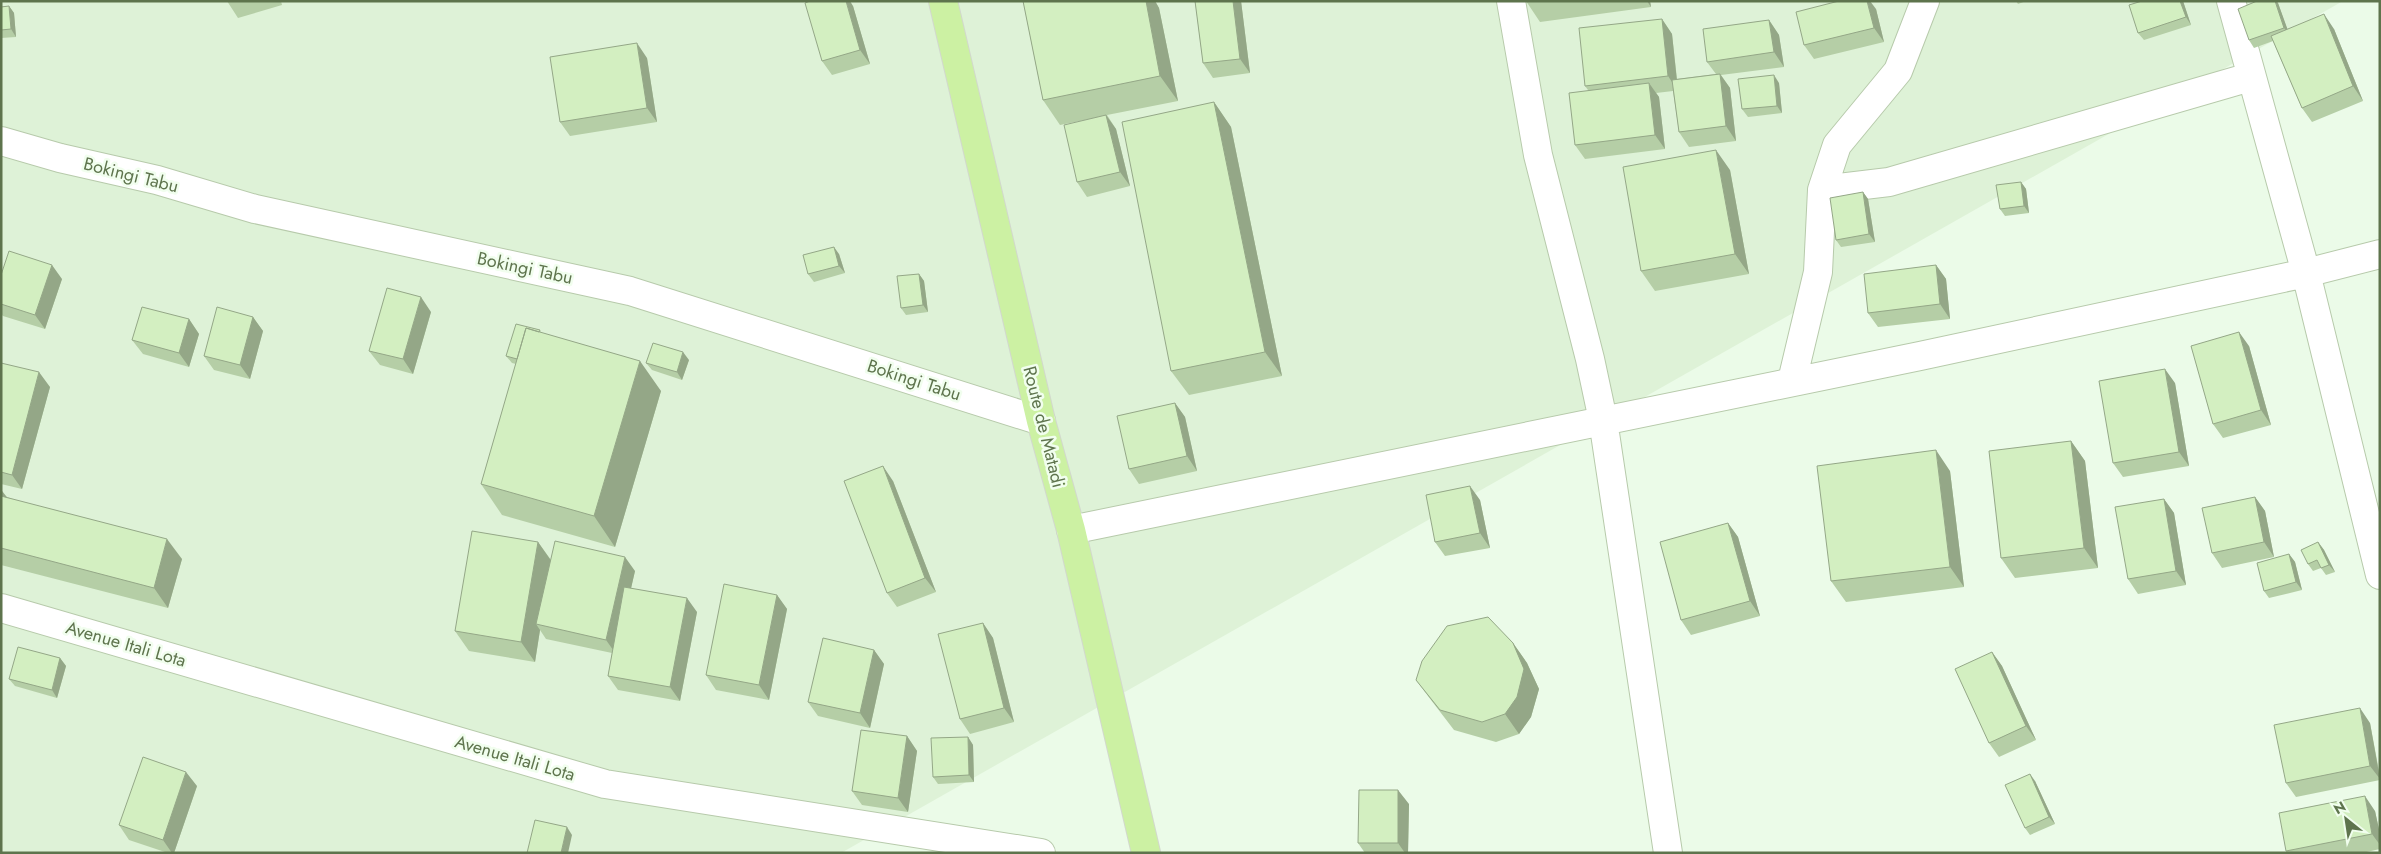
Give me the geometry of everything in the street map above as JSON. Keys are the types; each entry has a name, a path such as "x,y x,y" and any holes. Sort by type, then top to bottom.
{"highway":[{"name":"Route de Matadi","path":"943,1 1041,421 1071,530 1146,853"}],"street":[{"path":"1511,1 1538,155 1590,359 1603,420 1668,853"},
{"path":"1792,381 1818,272 1822,190 1837,145 1898,71 1925,1"},
{"path":"2258,6 2233,10 2250,77 2306,273 2380,575"},
{"path":"1822,190 1889,182 2250,77"},
{"name":"Bokingi Tabu","path":"1,141 60,158 157,180 255,209 630,291 1041,421"},
{"path":"1071,530 1920,356 2306,273 2380,254"},
{"name":"Avenue Itali Lota","path":"1,608 605,784 1041,853"}],"shaded area":[{"path":"1,1 2343,1 841,853 1,853"}],"building":[{"path":"810,1 846,1 860,50 822,61 805,3"},
{"path":"1023,1 1146,1 1160,76 1043,100"},
{"path":"1195,1 1233,1 1240,59 1203,63"},
{"path":"1839,1 1867,1 1874,28 1804,45 1796,12"},
{"path":"2142,1 2180,1 2186,17 2138,33 2129,5"},
{"path":"2257,1 2275,1 2284,28 2249,40 2238,9"},
{"path":"9,6 11,29 1,30 1,7"},
{"path":"2324,14 2353,86 2302,108 2271,36"},
{"path":"1662,19 1668,76 1585,86 1579,28"},
{"path":"1769,20 1774,52 1707,62 1703,29"},
{"path":"637,43 647,108 560,122 550,57"},
{"path":"1720,74 1726,126 1679,132 1672,80"},
{"path":"1774,75 1777,106 1742,109 1738,79"},
{"path":"1649,83 1655,135 1575,145 1569,93"},
{"path":"1214,102 1265,352 1171,371 1122,122"},
{"path":"1106,115 1120,172 1077,182 1064,125"},
{"path":"1716,150 1735,254 1641,271 1623,167"},
{"path":"2021,182 2024,206 2000,209 1996,185"},
{"path":"1863,192 1869,234 1836,240 1830,198"},
{"path":"834,247 839,266 808,274 803,255"},
{"path":"9,251 52,265 35,315 1,304 1,275"},
{"path":"1936,265 1940,304 1868,313 1864,274"},
{"path":"919,274 923,305 901,308 897,276"},
{"path":"387,288 421,297 403,359 369,351"},
{"path":"142,307 189,319 179,353 132,340"},
{"path":"217,307 253,317 240,365 204,356"},
{"path":"516,324 540,330 539,332 526,328 517,359 506,356"},
{"path":"526,328 640,361 594,516 481,484"},
{"path":"2239,332 2261,410 2213,424 2191,346"},
{"path":"653,343 683,352 677,372 646,363"},
{"path":"1,363 39,372 12,475 1,472"},
{"path":"2165,369 2179,452 2113,463 2099,381"},
{"path":"1175,403 1187,456 1129,469 1117,416"},
{"path":"2071,441 2084,548 2001,558 1989,451"},
{"path":"1936,450 1950,567 1831,581 1817,466"},
{"path":"883,466 925,578 887,593 844,481"},
{"path":"1470,486 1480,533 1435,542 1426,495"},
{"path":"1,496 167,539 154,588 1,548"},
{"path":"2255,497 2264,542 2212,553 2202,508"},
{"path":"2164,499 2176,571 2128,579 2115,507"},
{"path":"1728,523 1750,601 1681,620 1660,542"},
{"path":"472,531 538,542 521,642 455,631"},
{"path":"555,541 625,557 606,640 536,624"},
{"path":"2318,542 2329,565 2321,568 2317,560 2308,564 2301,550"},
{"path":"2289,554 2296,582 2264,591 2257,563"},
{"path":"724,584 777,595 759,685 706,675"},
{"path":"624,587 687,598 670,687 608,676"},
{"path":"1488,617 1513,643 1524,669 1517,697 1505,714 1482,722 1440,710 1416,680 1422,661 1447,626"},
{"path":"983,623 1004,708 960,719 938,634"},
{"path":"823,638 874,650 860,713 808,702"},
{"path":"18,647 60,658 52,690 9,679"},
{"path":"1992,652 2026,726 1989,743 1955,669"},
{"path":"2360,708 2370,766 2286,783 2274,725"},
{"path":"861,730 907,736 898,798 852,791"},
{"path":"968,737 969,775 933,777 931,738"},
{"path":"143,757 186,772 163,840 119,825"},
{"path":"2030,774 2049,817 2025,828 2005,785"},
{"path":"1359,790 1398,790 1398,843 1358,843"},
{"path":"2365,796 2372,834 2286,851 2279,813"},
{"path":"535,820 567,827 561,853 527,853"}]}
